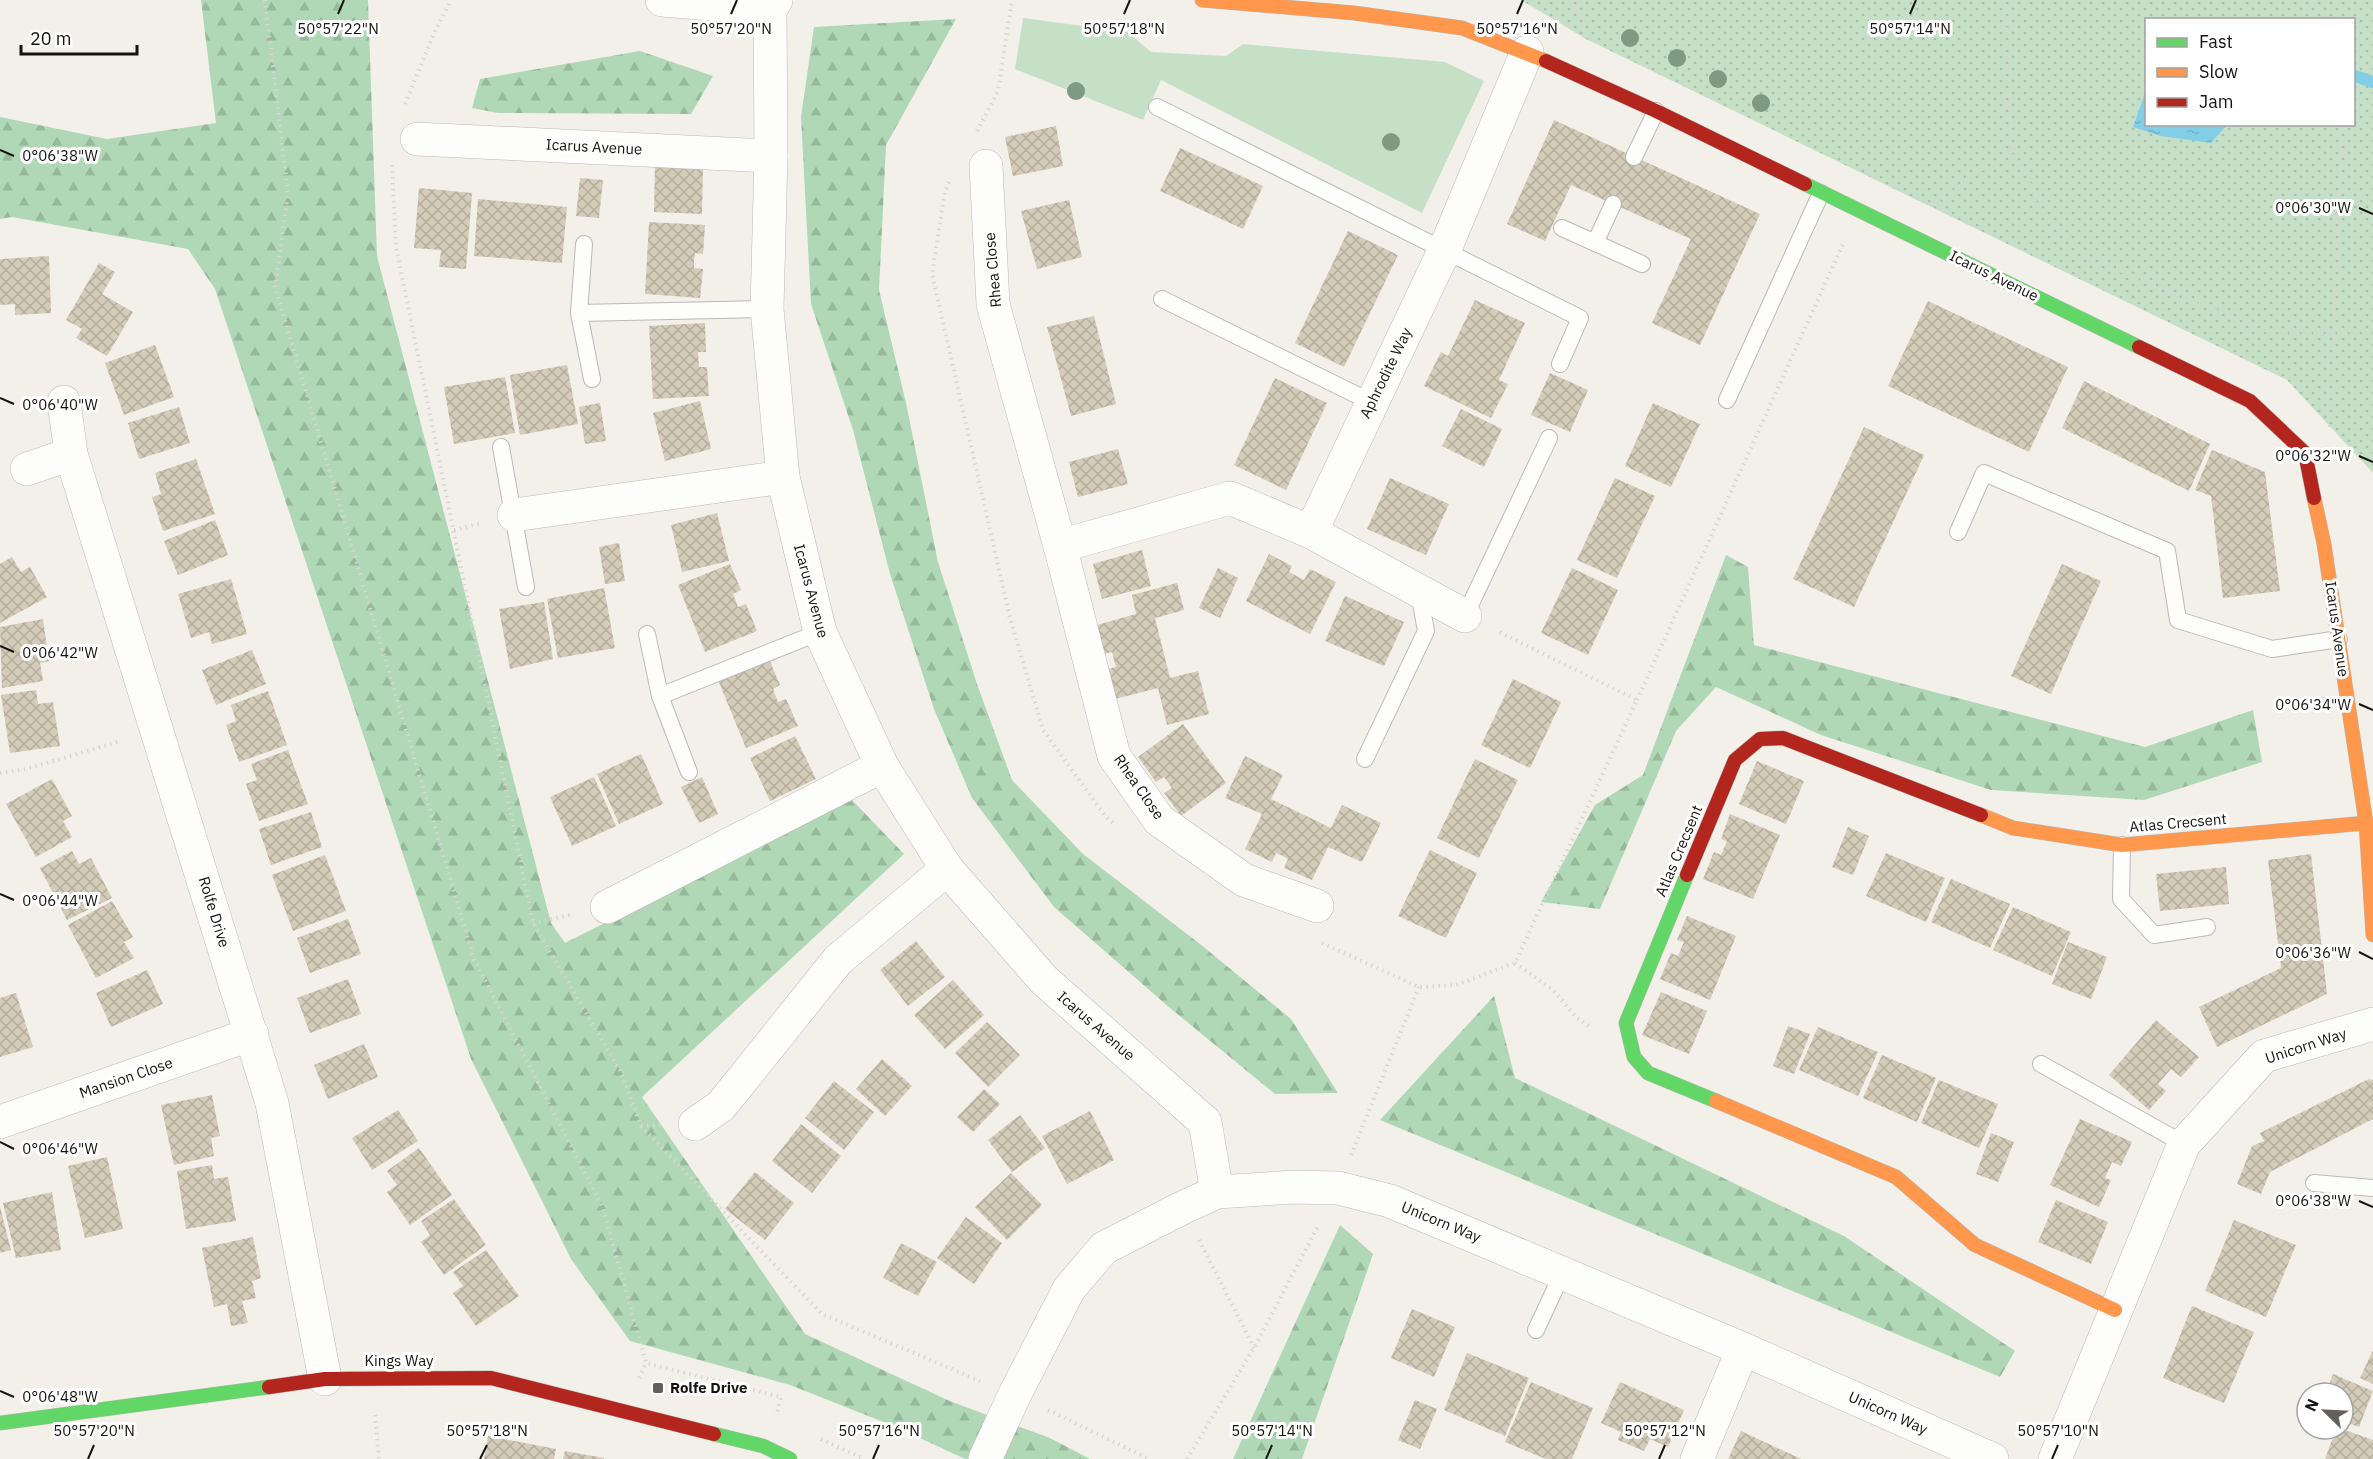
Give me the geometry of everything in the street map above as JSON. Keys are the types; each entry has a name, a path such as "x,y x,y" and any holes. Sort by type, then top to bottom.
{"street":[{"path":"662,0 773,4"},
{"name":"Icarus Avenue","path":"1202,0 1354,13 1462,28 1527,52 1656,111 2250,401 2305,453 2324,544 2366,823 2373,936"},
{"name":"Icarus Avenue","path":"773,4 767,309 783,477 820,632 882,766 947,869 1044,981 1204,1122 1217,1192"},
{"name":"Aphrodite Way","path":"1311,532 1445,249 1527,52"},
{"name":"Icarus Avenue","path":"417,139 771,156"},
{"name":"Rhea Close","path":"986,166 993,304 1060,546 1114,756 1159,820 1244,880 1317,906"},
{"name":"Rolfe Drive","path":"64,402 71,454 272,1103 325,1378"},
{"path":"27,469 71,454"},
{"path":"514,515 783,477"},
{"path":"1060,546 1230,498 1311,532 1465,616"},
{"name":"Atlas Crecsent","path":"1634,1057 1626,1023 1735,760 1760,739 1784,738 2013,828 2122,845 2366,823"},
{"path":"607,907 882,766"},
{"path":"695,1124 721,1106 838,960 947,869"},
{"name":"Unicorn Way","path":"2055,1459 2184,1144 2264,1056 2373,1024"},
{"name":"Mansion Close","path":"0,1122 252,1034"},
{"path":"1634,1057 1648,1073 1896,1177 1975,1245 2115,1310"},
{"name":"Unicorn Way","path":"985,1459 1015,1394 1069,1289 1104,1248 1217,1192 1294,1187 1338,1188 1390,1201 1743,1349 1992,1459"},
{"path":"1697,1459 1743,1349"},
{"name":"Kings Way","path":"0,1423 325,1378 490,1377 763,1446 790,1459"}],"lane":[{"path":"1157,107 1580,318 1560,364"},
{"path":"1634,157 1656,111"},
{"path":"1727,400 1821,193"},
{"path":"1595,243 1613,204"},
{"path":"1562,228 1642,264"},
{"path":"584,244 579,313 592,380"},
{"path":"1162,299 1371,402"},
{"path":"579,313 767,309"},
{"path":"1465,616 1549,438"},
{"path":"501,447 526,587"},
{"path":"1958,532 1984,473 2167,550 2178,620 2272,649 2338,639"},
{"path":"1365,759 1426,632 1418,590"},
{"path":"660,696 820,632"},
{"path":"647,634 660,696 689,772"},
{"path":"2122,845 2121,899 2154,935 2207,927"},
{"path":"2041,1064 2184,1144"},
{"path":"2314,1183 2373,1188"},
{"path":"1536,1330 1562,1274"}],"path":[{"path":"265,0 288,194 275,287 474,960 603,1208 646,1363 638,1380"},
{"path":"404,108 435,31 451,0"},
{"path":"2008,0 2005,35 2013,151 2048,220 2085,256 2267,331 2335,333 2373,330"},
{"path":"2005,35 2019,0"},
{"path":"2313,0 2321,18"},
{"path":"2330,438 2342,126"},
{"path":"1911,235 1950,189 2013,151"},
{"path":"392,164 396,247 533,923 621,1072 641,1126 822,1314 983,1382"},
{"path":"1315,940 1419,987 1456,985 1515,963 1637,700 1858,211"},
{"path":"1465,616 1637,700"},
{"path":"0,773 26,769 157,731"},
{"path":"1515,963 1553,990 1577,1018 1634,1057"},
{"path":"1187,1459 1254,1348 1338,1188 1419,987"},
{"path":"1182,1208 1254,1348"},
{"path":"646,1363 781,1397 776,1419"},
{"path":"1042,1407 1149,1459"}],"green space":[{"path":"201,0 368,0 377,256 551,923 565,943 851,799 904,854 642,1097 805,1334 952,1402 1050,1438 1090,1459 965,1459 896,1427 790,1385 630,1341 571,1259 471,1059 215,289 188,249 12,217 0,219 0,117 107,139 216,123"},
{"path":"1521,0 2373,0 2373,473 2287,380 1586,39"},
{"path":"1023,18 1128,32 1151,52 1226,56 1243,44 1445,62 1484,81 1422,213 1161,80 1143,120 1015,69"},
{"path":"956,19 886,145 879,290 906,403 938,562 977,684 1012,780 1083,854 1200,944 1291,1019 1338,1093 1275,1094 1170,1008 1054,907 972,798 934,709 890,574 853,430 811,304 801,117 814,27"},
{"path":"640,51 713,76 691,114 498,113 472,108 480,79"},
{"path":"1726,555 1748,567 1754,645 2145,747 2253,710 2262,762 2144,800 1991,790 1821,735 1716,687 1676,731 1600,909 1541,902 1595,805 1643,775"},
{"path":"1494,996 1515,1078 1844,1236 2015,1351 2000,1377 1380,1120"},
{"path":"1340,1225 1373,1254 1302,1459 1233,1459"}],"water":[{"path":"2145,93 2145,126 2226,126 2211,143 2161,136 2133,127"}],"building":[{"path":"1554,120 1760,214 1700,345 1652,323 1691,239 1571,185 1545,241 1507,224"},
{"path":"1056,126 1063,166 1013,176 1005,137"},
{"path":"1180,148 1263,186 1243,229 1160,191"},
{"path":"655,164 703,166 702,214 654,212"},
{"path":"580,178 603,180 599,218 576,216"},
{"path":"419,188 472,193 466,269 439,267 441,250 414,248"},
{"path":"478,199 567,207 562,263 474,256"},
{"path":"1069,200 1082,257 1037,269 1021,211"},
{"path":"649,222 705,225 703,254 695,253 694,261 694,268 703,269 700,298 645,294"},
{"path":"1348,231 1398,255 1344,367 1295,343"},
{"path":"49,256 51,313 15,315 15,304 0,305 0,259"},
{"path":"99,263 115,272 102,294 133,312 107,356 76,338 82,329 66,320"},
{"path":"1475,300 1525,323 1499,380 1508,384 1491,418 1424,386 1441,352 1448,356"},
{"path":"1928,301 2068,367 2029,452 1888,386"},
{"path":"1094,316 1116,404 1071,416 1047,327"},
{"path":"705,323 706,352 698,352 699,367 707,367 709,396 653,399 649,326"},
{"path":"155,345 174,397 124,415 105,363"},
{"path":"567,365 578,424 520,435 510,375"},
{"path":"1550,373 1588,390 1570,432 1531,415"},
{"path":"505,377 515,433 454,444 444,387"},
{"path":"1275,378 1327,403 1286,490 1234,465"},
{"path":"2084,381 2210,444 2189,491 2062,428"},
{"path":"700,401 711,449 665,461 653,413"},
{"path":"600,403 606,441 585,444 579,407"},
{"path":"1653,403 1700,424 1671,487 1625,466"},
{"path":"179,407 190,443 139,459 128,423"},
{"path":"1461,409 1502,429 1484,467 1442,446"},
{"path":"1864,427 1924,455 1854,607 1793,579"},
{"path":"1118,449 1128,484 1078,497 1069,462"},
{"path":"2212,450 2265,472 2280,591 2223,598 2211,496 2195,490"},
{"path":"196,459 215,514 163,531 152,497 161,494 155,473"},
{"path":"1390,478 1449,504 1426,555 1367,529"},
{"path":"1615,478 1655,496 1617,578 1577,560"},
{"path":"717,513 729,561 682,572 671,525"},
{"path":"215,520 228,555 178,575 164,541"},
{"path":"619,543 625,581 605,584 599,547"},
{"path":"1142,550 1151,586 1102,599 1093,564"},
{"path":"1269,554 1292,566 1289,572 1304,580 1310,569 1336,582 1310,634 1246,601"},
{"path":"12,557 21,572 30,567 47,597 0,623 0,564"},
{"path":"730,564 741,590 733,594 738,607 746,604 757,631 705,652 678,585"},
{"path":"2062,564 2101,581 2051,694 2011,676"},
{"path":"1218,568 1238,578 1220,618 1199,608"},
{"path":"1572,568 1618,590 1588,655 1541,633"},
{"path":"231,579 247,634 212,644 209,632 191,638 178,594"},
{"path":"1177,583 1184,610 1155,618 1170,678 1198,671 1209,714 1167,725 1158,688 1115,699 1108,669 1116,667 1112,652 1104,654 1097,625 1136,614 1132,595"},
{"path":"604,588 615,648 558,658 547,599"},
{"path":"1345,596 1404,622 1384,666 1325,641"},
{"path":"544,602 553,659 510,669 499,609"},
{"path":"43,619 49,661 40,663 43,681 2,688 0,627"},
{"path":"252,650 266,684 216,705 202,670"},
{"path":"769,659 780,685 773,689 778,702 786,699 798,726 746,748 718,680"},
{"path":"1513,679 1561,702 1530,768 1481,745"},
{"path":"36,690 38,704 53,702 60,746 10,753 1,695"},
{"path":"268,691 287,745 239,762 226,725 236,721 231,705"},
{"path":"1183,724 1226,783 1181,816 1164,793 1172,788 1164,777 1156,782 1138,757"},
{"path":"795,736 816,779 770,801 750,758"},
{"path":"288,750 308,804 259,821 246,784 257,780 251,764"},
{"path":"641,754 663,804 619,824 597,774"},
{"path":"1245,756 1283,775 1271,799 1331,828 1342,805 1381,823 1362,862 1328,847 1312,880 1284,868 1288,859 1283,856 1276,853 1272,862 1245,849 1262,814 1225,798"},
{"path":"1475,759 1518,780 1479,858 1437,838"},
{"path":"1757,761 1804,781 1786,824 1739,804"},
{"path":"594,777 616,826 572,846 550,797"},
{"path":"702,777 718,814 699,823 681,787"},
{"path":"52,779 72,816 63,821 72,837 36,857 6,804"},
{"path":"311,812 322,847 271,865 259,829"},
{"path":"1730,814 1780,835 1753,899 1703,879 1714,852 1721,855 1727,841 1721,839"},
{"path":"1848,827 1869,836 1853,875 1832,867"},
{"path":"1430,850 1477,873 1446,938 1398,916"},
{"path":"72,851 79,864 91,858 112,898 67,920 40,868"},
{"path":"1886,853 1945,878 1926,922 1866,896"},
{"path":"2311,854 2327,994 2217,1047 2199,1007 2281,968 2268,860"},
{"path":"325,855 346,911 293,931 272,875"},
{"path":"2226,867 2229,904 2160,911 2156,874"},
{"path":"1951,879 2010,904 1990,948 1931,922"},
{"path":"112,901 133,937 124,942 134,958 96,978 68,925"},
{"path":"2013,907 2071,932 2052,976 1993,950"},
{"path":"1687,916 1736,936 1710,1000 1660,979 1671,953 1678,956 1684,942 1677,940"},
{"path":"348,919 361,954 310,973 297,938"},
{"path":"916,941 945,977 908,1006 880,970"},
{"path":"2068,942 2107,957 2091,999 2052,984"},
{"path":"147,970 163,1004 111,1027 96,993"},
{"path":"348,979 361,1014 310,1033 297,998"},
{"path":"953,980 984,1015 945,1049 914,1015"},
{"path":"1661,992 1707,1011 1689,1054 1642,1035"},
{"path":"16,993 33,1047 0,1057 0,998"},
{"path":"2156,1020 2199,1057 2181,1077 2171,1069 2158,1084 2166,1091 2149,1110 2109,1075"},
{"path":"987,1022 1020,1055 988,1087 955,1053"},
{"path":"1788,1026 1810,1034 1794,1074 1773,1066"},
{"path":"1818,1027 1878,1052 1858,1096 1799,1070"},
{"path":"364,1044 378,1077 328,1099 314,1065"},
{"path":"1882,1055 1936,1078 1917,1122 1863,1098"},
{"path":"882,1059 912,1086 885,1116 856,1089"},
{"path":"2369,1079 2373,1080 2373,1119 2270,1172 2261,1194 2237,1184 2252,1146 2264,1141 2260,1133"},
{"path":"1939,1080 1998,1104 1979,1148 1921,1123"},
{"path":"834,1081 874,1112 844,1150 805,1118"},
{"path":"984,1089 1000,1104 973,1132 957,1117"},
{"path":"212,1095 220,1136 211,1138 214,1156 174,1165 161,1105"},
{"path":"398,1110 418,1141 372,1170 352,1138"},
{"path":"1090,1111 1114,1160 1067,1184 1042,1136"},
{"path":"1020,1115 1045,1148 1012,1172 988,1140"},
{"path":"2080,1119 2132,1142 2121,1166 2112,1162 2105,1178 2111,1180 2099,1207 2050,1185"},
{"path":"801,1124 841,1156 812,1193 772,1161"},
{"path":"1991,1133 2014,1142 1998,1182 1976,1174"},
{"path":"419,1148 452,1195 410,1225 387,1192 397,1185 387,1171"},
{"path":"107,1157 123,1229 85,1238 68,1166"},
{"path":"212,1165 214,1179 228,1177 236,1221 186,1229 177,1171"},
{"path":"755,1172 794,1203 765,1240 725,1209"},
{"path":"1011,1173 1042,1205 1007,1240 975,1207"},
{"path":"52,1192 61,1250 16,1258 3,1203"},
{"path":"454,1199 486,1245 444,1275 421,1242 430,1235 421,1221"},
{"path":"2056,1200 2108,1222 2091,1264 2038,1242"},
{"path":"0,1207 11,1250 0,1253"},
{"path":"966,1217 1002,1243 974,1284 937,1258"},
{"path":"2234,1220 2296,1245 2266,1317 2205,1291"},
{"path":"253,1237 261,1278 252,1281 256,1298 242,1301 248,1323 231,1326 227,1304 214,1307 202,1248"},
{"path":"901,1243 937,1262 918,1296 883,1278"},
{"path":"486,1250 519,1296 476,1326 453,1293 463,1286 453,1272"},
{"path":"2192,1306 2254,1332 2224,1403 2163,1378"},
{"path":"1412,1309 1455,1327 1434,1377 1391,1358"},
{"path":"2373,1350 2373,1384 2360,1378"},
{"path":"1467,1353 1529,1378 1505,1436 1444,1410"},
{"path":"2333,1374 2349,1381 2330,1381"},
{"path":"1531,1382 1593,1408 1572,1459 1546,1459 1505,1442"},
{"path":"1620,1382 1684,1410 1668,1447 1650,1439 1644,1451 1618,1440 1621,1432 1601,1423"},
{"path":"2355,1383 2373,1391 2359,1427 2355,1426"},
{"path":"1415,1400 1437,1409 1420,1449 1398,1440"},
{"path":"1741,1431 1801,1459 1728,1459"},
{"path":"2355,1434 2373,1440 2373,1459 2325,1459 2332,1441 2355,1441"},
{"path":"488,1436 556,1449 554,1459 484,1459"},
{"path":"565,1451 604,1458 604,1459 563,1459"}],"waterway":[{"path":"2355,76 2373,82"}],"traffic: fast":[{"path":"1805,184 2139,347"},
{"path":"1687,875 1626,1023 1634,1057 1648,1073 1716,1101"},
{"path":"0,1423 269,1387"},
{"path":"714,1434 763,1446 790,1459"}],"traffic: slow":[{"path":"1202,0 1354,13 1462,28 1546,61"},
{"path":"2314,498 2324,544 2366,823 2373,935"},
{"path":"1981,815 2013,828 2122,845 2366,823"},
{"path":"1716,1101 1896,1177 1975,1245 2115,1310"}],"traffic: jam":[{"path":"1546,61 1656,111 1805,184"},
{"path":"2139,347 2250,401 2305,453 2314,498"},
{"path":"1687,875 1735,760 1760,739 1783,738 1981,815"},
{"path":"269,1387 325,1379 491,1378 714,1434"}],"place":[{"name":"Rolfe Drive","path":"658,1388"}]}
